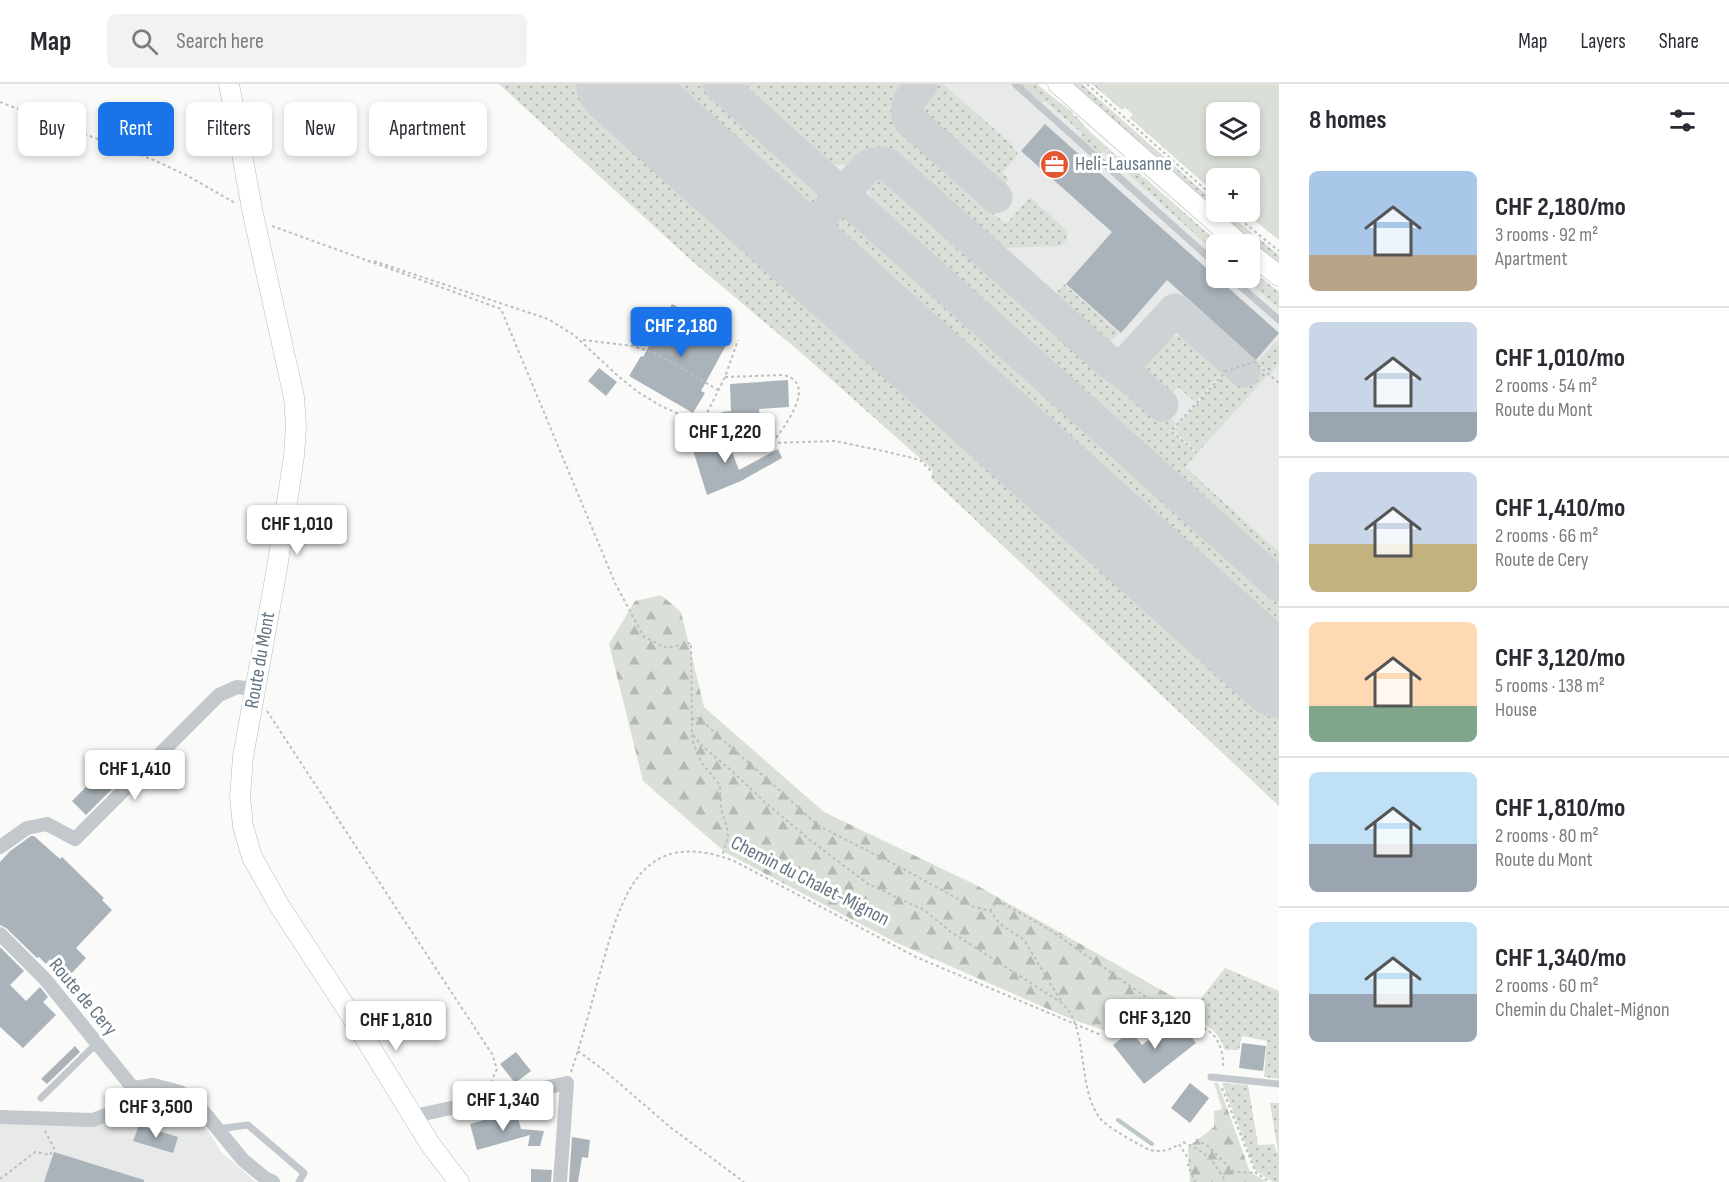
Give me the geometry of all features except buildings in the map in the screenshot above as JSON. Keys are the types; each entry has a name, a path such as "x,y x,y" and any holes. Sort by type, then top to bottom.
{"main road":[{"name":"Route du Mont","path":"229,84 260,219 294,397 296,426 294,456 277,568 243,757 240,797 243,826 252,857 279,905 430,1144 459,1182"},
{"path":"1058,84 1229,234"},
{"path":"1260,260 1279,276"}],"street":[{"path":"0,847 27,828 46,824 75,839 219,695 237,687 254,692"},
{"name":"Route de Cery","path":"0,934 45,979 133,1088"},
{"path":"414,1116 567,1083 560,1182"},
{"path":"0,1117 93,1120 111,1113 133,1088 153,1085 180,1092 198,1105 243,1160 273,1182"}],"lane":[{"path":"1015,84 1206,255"},
{"path":"1242,288 1279,320"},
{"path":"41,1098 97,1043"},
{"path":"1210,1077 1279,1084"},
{"path":"218,1129 248,1125 304,1173 300,1182"}],"path":[{"path":"1087,84 1206,190"},
{"path":"0,103 156,161 188,176 260,219 501,309 615,582 644,637 667,648 691,643 693,743 701,762 720,785 721,809 728,837 722,856"},
{"path":"260,219 548,319 580,340 638,392 670,410 702,423 726,432 773,443 835,441 888,452 920,460 931,471"},
{"path":"1243,222 1279,251"},
{"path":"580,340 633,346 657,354 718,390"},
{"path":"702,423 738,340"},
{"path":"1197,453 1171,431 1226,371 1254,362 1279,383"},
{"path":"724,376 783,375 789,376 797,383 799,394 795,408 773,443"},
{"path":"254,692 492,1054 497,1069 489,1086 472,1104"},
{"path":"692,720 696,717 702,721 819,826 971,906 990,911 1000,924 1024,940 1062,1003"},
{"path":"692,733 700,744 767,804 868,884 924,910 951,933 1062,1003 1070,1011 1075,1024 1089,1093 1100,1118 1149,1150 1158,1152 1170,1150 1179,1144 1191,1163 1188,1165 1195,1182"},
{"name":"Chemin du Chalet-Mignon","path":"567,1083 612,928 625,896 634,882 651,864 673,854 693,851 722,856 745,866 916,957 1101,1035"},
{"path":"990,911 999,901 1050,930 1163,1009 1170,1007 1177,1010 1195,1026 1206,1029 1219,1042 1223,1054 1223,1069"},
{"path":"1187,1031 1195,1026"},
{"path":"578,1051 670,1127 744,1182"},
{"path":"1222,1087 1256,1173"},
{"path":"0,1179 35,1152 50,1155 54,1148 46,1134"},
{"path":"1196,1139 1234,1172 1256,1173 1270,1182"},
{"path":"1183,1142 1201,1151 1216,1164 1226,1182"}],"shaded area":[{"path":"500,84 1034,84 1206,235 1206,288 1260,288 1260,283 1279,293 1279,806 931,478 933,470"},
{"path":"145,1094 180,1102 199,1116 221,1152 256,1182 0,1182 0,1121 9,1124 84,1126 104,1123 132,1108"}],"green space":[{"path":"499,84 584,84 1279,706 1279,806 931,478 933,470 806,357 692,261"},
{"path":"647,84 709,84 816,179 821,187 822,195 816,208 804,215 787,210"},
{"path":"730,84 913,84 914,89 904,107 907,121 993,200 987,208 1006,224 1030,197 1067,231 1066,240 1060,246 996,247 896,157 876,151 860,155 845,164 816,161"},
{"path":"929,84 943,84 1010,143 1018,154 1002,173 1009,179 1003,187 997,189 990,186 915,116 915,102"},
{"path":"1020,84 1038,84 1073,113 1117,157 1120,156 1124,162 1141,174 1209,234 1206,234 1206,244 1103,151 1099,154 1080,137 1083,134 1045,101 1042,103"},
{"path":"1071,84 1082,84 1206,194 1206,202"},
{"path":"1092,84 1126,84 1206,168 1206,185 1130,118 1134,113 1127,106 1122,110"},
{"path":"1098,84 1279,84 1279,240 1256,222 1260,222 1260,168 1206,168 1206,178"},
{"path":"883,174 1120,386 1126,380 1176,423 1170,431 1196,454 1185,467 1279,552 1279,576 878,217 868,183 874,177"},
{"path":"842,214 859,219 1279,595 1279,645 1271,641 832,249 827,239 827,229 832,221"},
{"path":"1228,222 1238,222 1253,234 1243,234"},
{"path":"1260,240 1279,255 1279,264 1260,248"},
{"path":"1260,277 1279,292 1279,308 1256,288 1260,288"},
{"path":"1064,284 1119,333 1108,345 1105,345 1053,299"},
{"path":"1165,336 1184,336 1223,371 1195,402 1178,387 1165,401 1132,373"},
{"path":"1276,341 1279,343 1279,363 1270,374 1257,362"},
{"path":"1253,361 1268,375 1198,452 1174,430 1225,373 1235,382"},
{"path":"661,595 681,612 704,707 824,812 978,886 1193,1008 1206,1009 1205,1024 1176,1015 1161,1025 1134,1020 1109,1032 1071,1019 895,942 726,853 643,781 609,644 635,601"},
{"path":"1225,968 1279,991 1279,1079 1264,1077 1267,1041 1242,1036 1239,1050 1225,1050 1217,1035 1205,1024 1206,1009 1193,1008"},
{"path":"1214,1082 1218,1083 1250,1172 1267,1182 1190,1182 1188,1147 1214,1127 1214,1111 1222,1109"},
{"path":"1222,1083 1248,1085 1258,1145 1274,1144 1277,1153 1270,1103 1279,1103 1279,1182 1273,1182 1256,1171"}],"waterway":[{"path":"1118,1120 1152,1144"}],"taxiway":[{"path":"719,84 1279,585"},
{"path":"920,84 908,105 910,120 996,197"},
{"path":"769,221 792,229 810,226 816,223 866,168 877,164 888,165 1111,364 1162,405"},
{"path":"816,223 811,236 811,248 824,269"},
{"path":"1111,364 1117,366 1127,362 1175,310 1244,371"},
{"path":"1250,651 1266,660 1279,661"}],"runway":[{"path":"617,84 1279,677"}],"place":[{"name":"Heli-Lausanne","path":"1054,164"}]}
